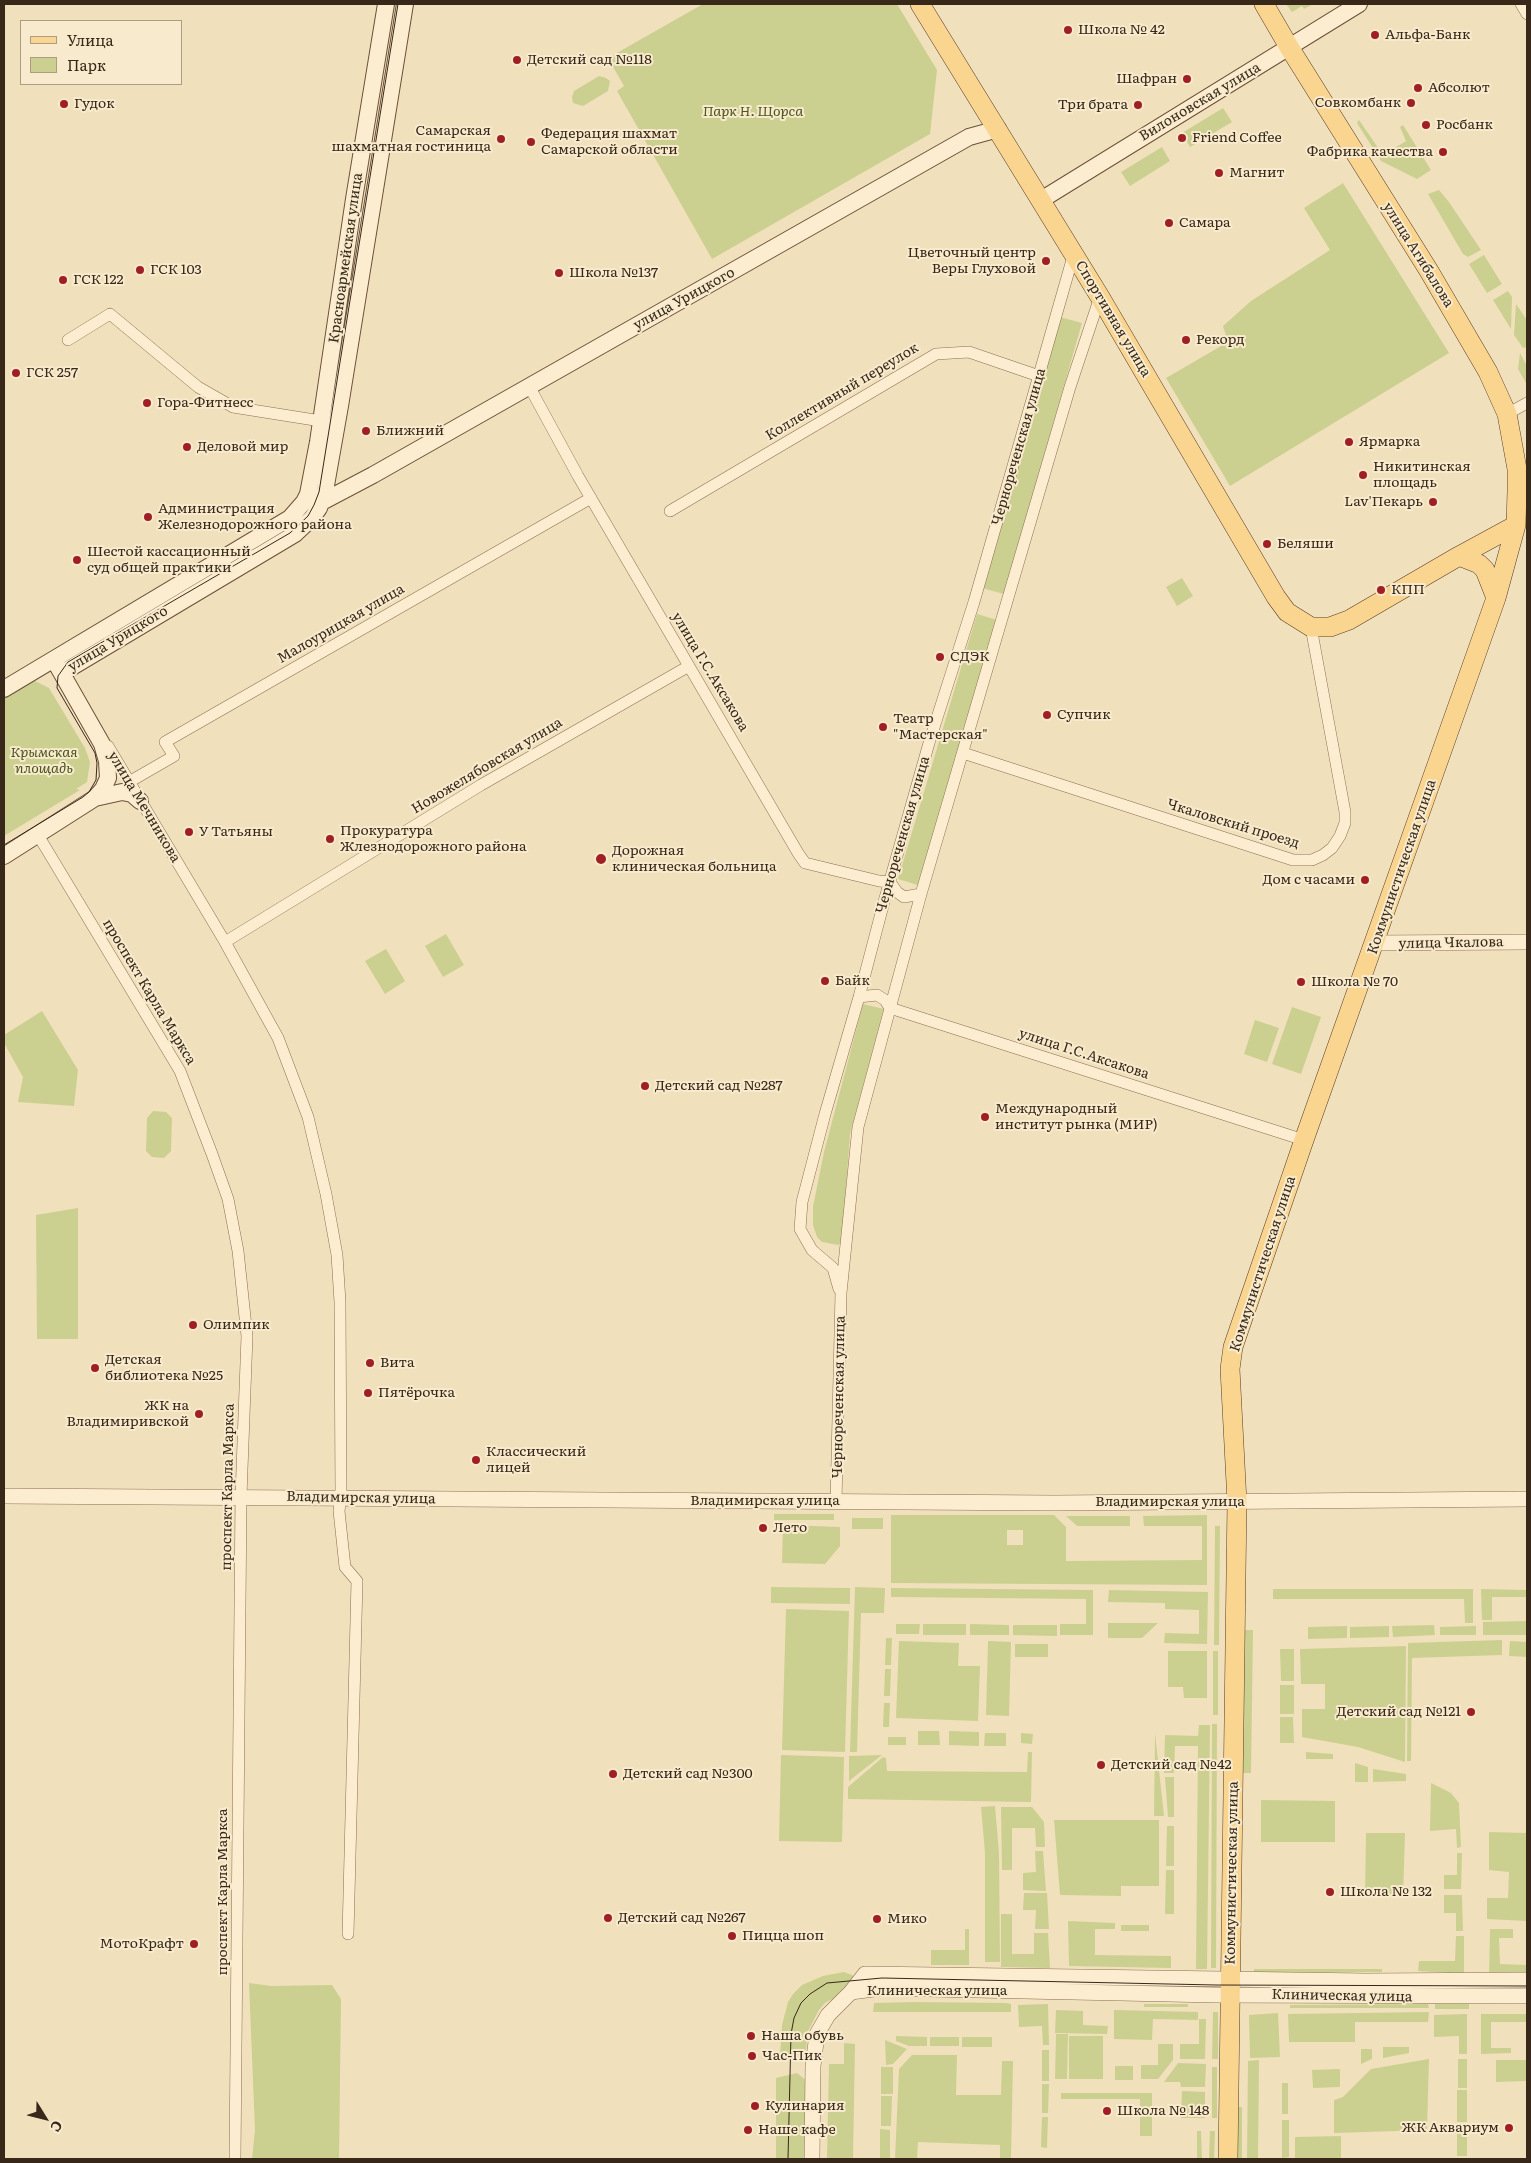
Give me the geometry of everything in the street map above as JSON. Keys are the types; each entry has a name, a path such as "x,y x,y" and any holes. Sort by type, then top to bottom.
{"main road":[{"name":"Красноармейская улица","path":"298,518 308,494 321,421 354,199 386,4"},
{"name":"Красноармейская улица","path":"323,499 340,406 405,4"},
{"name":"Спортивная улица","path":"920,4 1074,253 1276,597 1287,612 1311,627"},
{"name":"улица Агибалова","path":"1264,4 1488,372 1508,414 1517,469 1522,524"},
{"name":"Вилоновская улица","path":"1041,200 1359,4"},
{"name":"улица Урицкого","path":"373,475 969,137 998,128"},
{"path":"323,499 373,475"},
{"path":"298,518 373,475"},
{"name":"улица Урицкого","path":"4,690 60,668 295,534 298,518 312,518 323,499"},
{"path":"1311,627 1330,627 1349,620 1459,556 1522,524"},
{"name":"Коммунистическая улица","path":"1228,2159 1237,1502 1230,1369 1233,1347 1304,1140 1522,524"},
{"path":"1459,556 1479,564 1485,570 1496,598"},
{"name":"улица Урицкого","path":"4,856 95,798 103,789 108,778 108,762 102,744 60,668"},
{"path":"95,798 122,792 132,794 140,801"}],"street":[{"path":"1521,4 1527,14"},
{"name":"Чернореченская улица","path":"840,1293 834,1268 812,1250 800,1229 802,1202 822,1123 929,743 974,602 1074,253"},
{"name":"Чернореченская улица","path":"836,1501 840,1293 858,1127 921,894 1070,388 1100,297"},
{"path":"68,340 110,314 198,387 233,407 321,421"},
{"name":"Коллективный переулок","path":"670,511 936,354 969,352 1039,376"},
{"name":"улица Г.С.Аксакова","path":"529,386 591,498 805,863 890,882 896,892 904,897 921,894"},
{"path":"1508,414 1527,403"},
{"name":"Малоурицкая улица","path":"129,782 174,756 165,742 591,498"},
{"name":"Чкаловский проезд","path":"963,753 1293,860 1312,860 1332,848 1340,836 1345,823 1345,812 1311,627"},
{"name":"Новожелябовская улица","path":"225,942 482,785 689,666"},
{"name":"улица Мечникова","path":"60,668 225,942"},
{"name":"проспект Карла Маркса","path":"38,835 180,1071 228,1199 238,1251 247,1336 241,1496 235,2159"},
{"path":"225,942 278,1038 308,1117 326,1194 337,1255 340,1302 341,1497 339,1511 345,1568 357,1581 348,1934"},
{"name":"улица Чкалова","path":"1375,943 1527,942"},
{"name":"улица Г.С.Аксакова","path":"859,997 877,995 890,1008 1304,1140"},
{"name":"Владимирская улица","path":"4,1496 241,1496 626,1501 1055,1503 1527,1499"},
{"name":"Клиническая улица","path":"812,2159 813,2066 817,2034 828,2015 851,1992 865,1974 1527,1996"},
{"name":"Клиническая улица","path":"1230,1987 1365,1981 1527,1980"}],"green space":[{"name":"Парк Н. Щорса","path":"703,4 897,4 937,70 930,134 712,259 617,91 624,86 608,58"},
{"path":"1286,4 1313,4 1304,9 1302,6 1292,12"},
{"path":"599,76 610,81 608,91 583,106 573,103 574,91"},
{"path":"1223,108 1232,122 1190,147 1182,133"},
{"path":"1359,120 1383,155 1406,141 1400,127 1403,125 1431,170 1417,179 1381,161 1357,123"},
{"path":"1162,147 1170,161 1130,186 1121,172"},
{"path":"1343,183 1449,353 1230,486 1166,378 1228,342 1223,326 1251,301 1330,250 1304,208"},
{"path":"1439,190 1481,250 1468,257 1463,254 1428,194"},
{"path":"1484,255 1502,284 1487,293 1469,264"},
{"path":"1508,291 1512,297 1511,329 1493,300"},
{"path":"1516,304 1527,320 1527,347 1523,348 1514,335"},
{"path":"1060,317 1082,323 1004,594 982,588"},
{"path":"1520,353 1527,366 1526,383 1518,369"},
{"path":"1182,578 1193,596 1177,606 1166,587"},
{"path":"977,614 997,620 918,885 898,879"},
{"name":"Крымская площадь","path":"33,680 49,688 85,748 90,762 87,782 76,789 80,790 4,836 4,698"},
{"path":"446,934 464,965 443,977 425,946"},
{"path":"386,949 405,981 385,994 365,961"},
{"path":"863,1004 884,1009 850,1134 842,1243 838,1245 822,1242 817,1237 813,1225 813,1207 824,1152"},
{"path":"1292,1007 1321,1017 1301,1074 1272,1064"},
{"path":"42,1011 78,1070 74,1106 18,1102 23,1077 4,1043 4,1035"},
{"path":"1255,1020 1279,1028 1267,1062 1244,1054"},
{"path":"153,1111 166,1112 172,1118 171,1151 164,1158 152,1157 146,1151 147,1118"},
{"path":"78,1208 78,1339 37,1339 36,1215"},
{"path":"774,1514 834,1514 834,1520 774,1520"},
{"path":"891,1515 1054,1515 1066,1527 1066,1561 1202,1560 1202,1526 1144,1526 1143,1516 1207,1515 1207,1585 891,1583","holes":["1007,1530 1023,1530 1023,1545 1007,1545"]},
{"path":"1066,1516 1130,1516 1130,1526 1077,1526"},
{"path":"852,1518 883,1518 883,1529 852,1529"},
{"path":"783,1525 840,1527 840,1546 825,1564 782,1563"},
{"path":"1215,1526 1220,1526 1219,1645 1214,1645"},
{"path":"771,1587 850,1588 850,1604 771,1603"},
{"path":"855,1587 885,1588 884,1613 861,1613 857,1752 850,1752"},
{"path":"891,1588 1093,1590 1093,1635 1060,1635 1060,1624 1086,1624 1086,1599 891,1597"},
{"path":"1273,1589 1473,1589 1473,1623 1465,1623 1464,1599 1273,1599"},
{"path":"1481,1589 1527,1590 1527,1597 1492,1597 1492,1620 1482,1620"},
{"path":"1109,1590 1208,1592 1207,1644 1164,1643 1165,1633 1199,1634 1199,1610 1165,1609 1165,1603 1108,1602"},
{"path":"786,1609 849,1611 845,1752 782,1750"},
{"path":"1527,1621 1527,1635 1483,1635 1483,1622"},
{"path":"1108,1623 1158,1623 1142,1638 1108,1638"},
{"path":"896,1624 920,1624 919,1634 896,1634"},
{"path":"923,1624 966,1624 966,1635 923,1635"},
{"path":"970,1624 1009,1625 1009,1635 970,1635"},
{"path":"1013,1625 1057,1625 1057,1636 1013,1635"},
{"path":"1434,1625 1435,1635 1393,1637 1392,1626"},
{"path":"1347,1626 1347,1638 1308,1639 1308,1627"},
{"path":"1389,1626 1389,1637 1350,1638 1350,1627"},
{"path":"1476,1626 1476,1635 1440,1635 1440,1627"},
{"path":"1243,1630 1253,1630 1251,1773 1242,1773"},
{"path":"886,1638 892,1638 891,1665 885,1665"},
{"path":"1502,1640 1502,1655 1412,1658 1411,1761 1407,1761 1408,1643"},
{"path":"899,1641 959,1643 958,1666 980,1666 978,1721 896,1718"},
{"path":"988,1641 1011,1642 1009,1716 986,1715"},
{"path":"1510,1641 1527,1642 1527,1657 1509,1656"},
{"path":"1015,1644 1048,1644 1048,1657 1015,1657"},
{"path":"1406,1646 1405,1762 1358,1747 1302,1737 1302,1709 1325,1709 1325,1684 1301,1684 1300,1649"},
{"path":"1280,1649 1294,1649 1294,1681 1281,1681"},
{"path":"1168,1651 1207,1651 1207,1698 1184,1698 1183,1687 1168,1687"},
{"path":"1213,1651 1218,1651 1218,1715 1213,1715"},
{"path":"885,1669 891,1669 890,1696 884,1696"},
{"path":"1280,1685 1294,1685 1294,1714 1280,1714"},
{"path":"884,1703 890,1703 889,1727 883,1727"},
{"path":"1280,1717 1293,1717 1294,1743 1280,1743"},
{"path":"1212,1724 1217,1724 1216,1968 1211,1968"},
{"path":"1199,1725 1210,1725 1207,1969 1196,1969 1198,1746 1175,1746 1174,1773 1164,1773 1165,1735 1198,1736"},
{"path":"918,1731 939,1731 940,1745 918,1745"},
{"path":"949,1731 979,1732 979,1746 949,1745"},
{"path":"985,1733 1006,1733 1006,1746 984,1746"},
{"path":"1021,1733 1033,1734 1032,1744 1021,1743"},
{"path":"1155,1733 1164,1816 1154,1816"},
{"path":"888,1737 906,1737 906,1745 888,1745"},
{"path":"1028,1752 1032,1752 1031,1802 848,1799 848,1787 883,1757 886,1758 887,1771 1027,1772"},
{"path":"1306,1752 1333,1754 1333,1759 1306,1759"},
{"path":"781,1755 844,1757 842,1842 779,1841"},
{"path":"882,1755 849,1781 849,1756"},
{"path":"1355,1763 1368,1767 1368,1782 1355,1782"},
{"path":"1373,1769 1406,1774 1406,1781 1373,1782"},
{"path":"1165,1777 1174,1777 1174,1817 1168,1817"},
{"path":"1431,1783 1451,1793 1459,1803 1461,1847 1457,1848 1456,1829 1430,1831"},
{"path":"1261,1800 1335,1801 1335,1842 1261,1842"},
{"path":"995,1806 999,1853 1000,1962 985,1962 985,1853 981,1807"},
{"path":"1001,1807 1032,1807 1044,1822 1045,1847 1036,1847 1035,1828 1012,1828 1012,1870 1002,1870"},
{"path":"1054,1820 1159,1820 1159,1886 1121,1886 1121,1896 1060,1895"},
{"path":"1167,1826 1174,1826 1174,1866 1166,1866"},
{"path":"1489,1832 1527,1833 1527,1921 1487,1919 1487,1898 1508,1898 1509,1872 1489,1870"},
{"path":"1366,1833 1405,1833 1403,1897 1365,1896"},
{"path":"1035,1851 1043,1851 1046,1891 1023,1890 1023,1873 1036,1872"},
{"path":"1457,1853 1462,1853 1461,1889 1444,1889 1444,1875 1457,1875"},
{"path":"1166,1870 1174,1870 1174,1914 1165,1914"},
{"path":"1024,1893 1047,1893 1049,1929 1035,1929 1036,1910 1023,1910"},
{"path":"1444,1895 1462,1895 1463,1931 1456,1931 1456,1913 1444,1913"},
{"path":"1001,1914 1012,1914 1012,1954 1034,1954 1034,1933 1048,1933 1050,1968 1001,1967"},
{"path":"1068,1921 1115,1923 1115,1929 1095,1929 1095,1955 1171,1956 1171,1968 1069,1966"},
{"path":"1121,1925 1149,1925 1149,1931 1121,1931"},
{"path":"965,1929 969,1929 969,1965 931,1965 931,1950 965,1950"},
{"path":"1490,1929 1513,1929 1513,1938 1499,1938 1500,1964 1527,1965 1527,1977 1489,1977"},
{"path":"1456,1936 1464,1936 1464,1974 1418,1971 1419,1961 1455,1961"},
{"path":"1254,1969 1382,1969 1382,1972 1254,1973"},
{"path":"844,1972 857,1979 842,1994 825,2003 819,2010 808,2031 806,2050 794,2058 780,2056 782,2025 788,2002 793,1994 802,1985 823,1976"},
{"path":"249,1983 271,1986 332,1985 341,1999 339,2159 252,2159 255,2130"},
{"path":"874,2003 1006,2003 1011,2004 1011,2012 873,2012"},
{"path":"1048,2004 1049,2045 1043,2045 1042,2026 1019,2027 1018,2005"},
{"path":"1144,2004 1188,2004 1188,2007 1144,2007"},
{"path":"1428,2004 1429,2008 1290,2008 1290,2005"},
{"path":"1435,2004 1469,2004 1469,2009 1435,2009"},
{"path":"1056,2010 1083,2011 1083,2025 1108,2026 1107,2034 1055,2033"},
{"path":"1114,2010 1198,2012 1198,2020 1153,2019 1152,2040 1114,2039"},
{"path":"1213,2012 1218,2012 1218,2059 1212,2059"},
{"path":"1429,2012 1428,2022 1355,2022 1355,2042 1289,2042 1288,2014"},
{"path":"1278,2013 1280,2057 1250,2058 1249,2015"},
{"path":"1467,2014 1467,2054 1459,2054 1459,2036 1434,2037 1434,2015"},
{"path":"1481,2014 1527,2014 1527,2022 1491,2022 1491,2048 1511,2048 1511,2053 1481,2054"},
{"path":"1199,2019 1206,2019 1205,2059 1180,2059 1180,2044 1199,2044"},
{"path":"1056,2034 1068,2034 1067,2079 1055,2079"},
{"path":"896,2036 927,2037 927,2046 909,2046 896,2041"},
{"path":"1069,2036 1103,2036 1103,2079 1069,2079"},
{"path":"930,2037 959,2037 959,2046 930,2046"},
{"path":"962,2037 992,2037 992,2047 962,2047"},
{"path":"885,2040 907,2049 893,2064 886,2065"},
{"path":"844,2043 855,2044 853,2159 827,2159 829,2064 844,2064"},
{"path":"1158,2044 1173,2044 1173,2060 1158,2079 1141,2079 1141,2065 1158,2065"},
{"path":"1383,2047 1409,2047 1409,2053 1383,2058"},
{"path":"1361,2049 1372,2049 1372,2059 1361,2064"},
{"path":"1042,2050 1049,2050 1049,2081 1042,2081"},
{"path":"912,2055 957,2055 956,2095 1001,2095 1002,2061 1013,2061 1011,2159 1000,2159 1000,2145 918,2142 917,2159 895,2159 899,2069"},
{"path":"1429,2059 1427,2130 1334,2133 1334,2100 1343,2097 1371,2069"},
{"path":"1458,2059 1467,2059 1467,2088 1458,2088"},
{"path":"1259,2060 1258,2159 1247,2159 1248,2061"},
{"path":"1496,2060 1527,2060 1527,2081 1496,2082"},
{"path":"1178,2063 1206,2064 1205,2087 1181,2087 1180,2082 1164,2082"},
{"path":"1115,2066 1133,2066 1133,2080 1115,2080"},
{"path":"881,2067 893,2067 893,2094 881,2094"},
{"path":"1212,2067 1217,2067 1217,2118 1212,2118"},
{"path":"1340,2069 1340,2087 1313,2088 1312,2070"},
{"path":"797,2073 807,2081 807,2159 776,2159 776,2078"},
{"path":"1282,2083 1288,2083 1288,2114 1282,2114"},
{"path":"1042,2084 1049,2084 1048,2113 1042,2113"},
{"path":"1457,2090 1467,2090 1467,2122 1457,2122"},
{"path":"1182,2091 1205,2092 1205,2118 1181,2118"},
{"path":"1061,2093 1152,2093 1152,2136 1140,2136 1140,2099 1061,2099"},
{"path":"881,2096 892,2096 891,2126 881,2126"},
{"path":"1238,2107 1242,2107 1242,2159 1238,2159"},
{"path":"1042,2117 1048,2117 1047,2148 1041,2147"},
{"path":"1282,2120 1289,2120 1289,2157 1282,2158"},
{"path":"1457,2125 1467,2125 1467,2156 1457,2156"},
{"path":"880,2129 890,2130 890,2159 880,2159"},
{"path":"1197,2131 1201,2131 1202,2159 1197,2159"},
{"path":"1210,2131 1215,2131 1214,2159 1209,2159"},
{"path":"1341,2136 1341,2159 1295,2159 1295,2137"}],"tram line":[{"path":"4,845 83,797 89,792 96,780 97,763 95,753 57,688 58,676 68,662 290,533 308,516 314,505 319,492 398,4"},
{"path":"788,2159 791,2034 794,2018 801,2003 810,1994 827,1983 882,1978 1216,1985 1527,1986"}],"place":[{"name":"Школа № 42","path":"1068,30"},
{"name":"Альфа-Банк","path":"1375,35"},
{"name":"Детский сад №118","path":"517,60"},
{"name":"Шафран","path":"1187,79"},
{"name":"Абсолют","path":"1418,88"},
{"name":"Совкомбанк","path":"1411,103"},
{"name":"Гудок","path":"64,104"},
{"name":"Три брата","path":"1138,105"},
{"name":"Росбанк","path":"1426,125"},
{"name":"Friend Coffee","path":"1182,138"},
{"name":"Самарская шахматная гостиница","path":"501,139"},
{"name":"Федерация шахмат Самарской области","path":"531,142"},
{"name":"Фабрика качества","path":"1443,152"},
{"name":"Магнит","path":"1219,173"},
{"name":"Самара","path":"1169,223"},
{"name":"Цветочный центр Веры Глуховой","path":"1046,261"},
{"name":"ГСК 103","path":"140,270"},
{"name":"Школа №137","path":"559,273"},
{"name":"ГСК 122","path":"63,280"},
{"name":"Рекорд","path":"1186,340"},
{"name":"ГСК 257","path":"16,373"},
{"name":"Гора-Фитнесс","path":"147,403"},
{"name":"Ближний","path":"366,431"},
{"name":"Ярмарка","path":"1349,442"},
{"name":"Деловой мир","path":"187,447"},
{"name":"Никитинская площадь","path":"1363,475"},
{"name":"Lav'Пекарь","path":"1433,502"},
{"name":"Администрация Железнодорожного района","path":"148,517"},
{"name":"Беляши","path":"1267,544"},
{"name":"Шестой кассационный суд общей практики","path":"77,560"},
{"name":"КПП","path":"1381,590"},
{"name":"СДЭК","path":"940,657"},
{"name":"Супчик","path":"1047,715"},
{"name":"Театр \"Мастерская\"","path":"883,727"},
{"name":"У Татьяны","path":"189,832"},
{"name":"Прокуратура Жлезнодорожного района","path":"330,839"},
{"name":"Дорожная клиническая больница","path":"601,859"},
{"name":"Дом с часами","path":"1365,880"},
{"name":"Байк","path":"825,981"},
{"name":"Школа № 70","path":"1301,982"},
{"name":"Детский сад №287","path":"645,1086"},
{"name":"Международный институт рынка (МИР)","path":"985,1117"},
{"name":"Олимпик","path":"193,1325"},
{"name":"Вита","path":"370,1363"},
{"name":"Детская библиотека №25","path":"95,1368"},
{"name":"Пятёрочка","path":"368,1393"},
{"name":"ЖК на Владимиривской","path":"199,1414"},
{"name":"Классический лицей","path":"476,1460"},
{"name":"Лето","path":"763,1528"},
{"name":"Детский сад №121","path":"1471,1712"},
{"name":"Детский сад №42","path":"1101,1765"},
{"name":"Детский сад №300","path":"613,1774"},
{"name":"Школа № 132","path":"1330,1892"},
{"name":"Детский сад №267","path":"608,1918"},
{"name":"Мико","path":"877,1919"},
{"name":"Пицца шоп","path":"732,1936"},
{"name":"МотоКрафт","path":"194,1944"},
{"name":"Наша обувь","path":"751,2036"},
{"name":"Час-Пик","path":"752,2056"},
{"name":"Кулинария","path":"755,2106"},
{"name":"Школа № 148","path":"1107,2111"},
{"name":"ЖК Аквариум","path":"1509,2128"},
{"name":"Наше кафе","path":"748,2130"}]}
